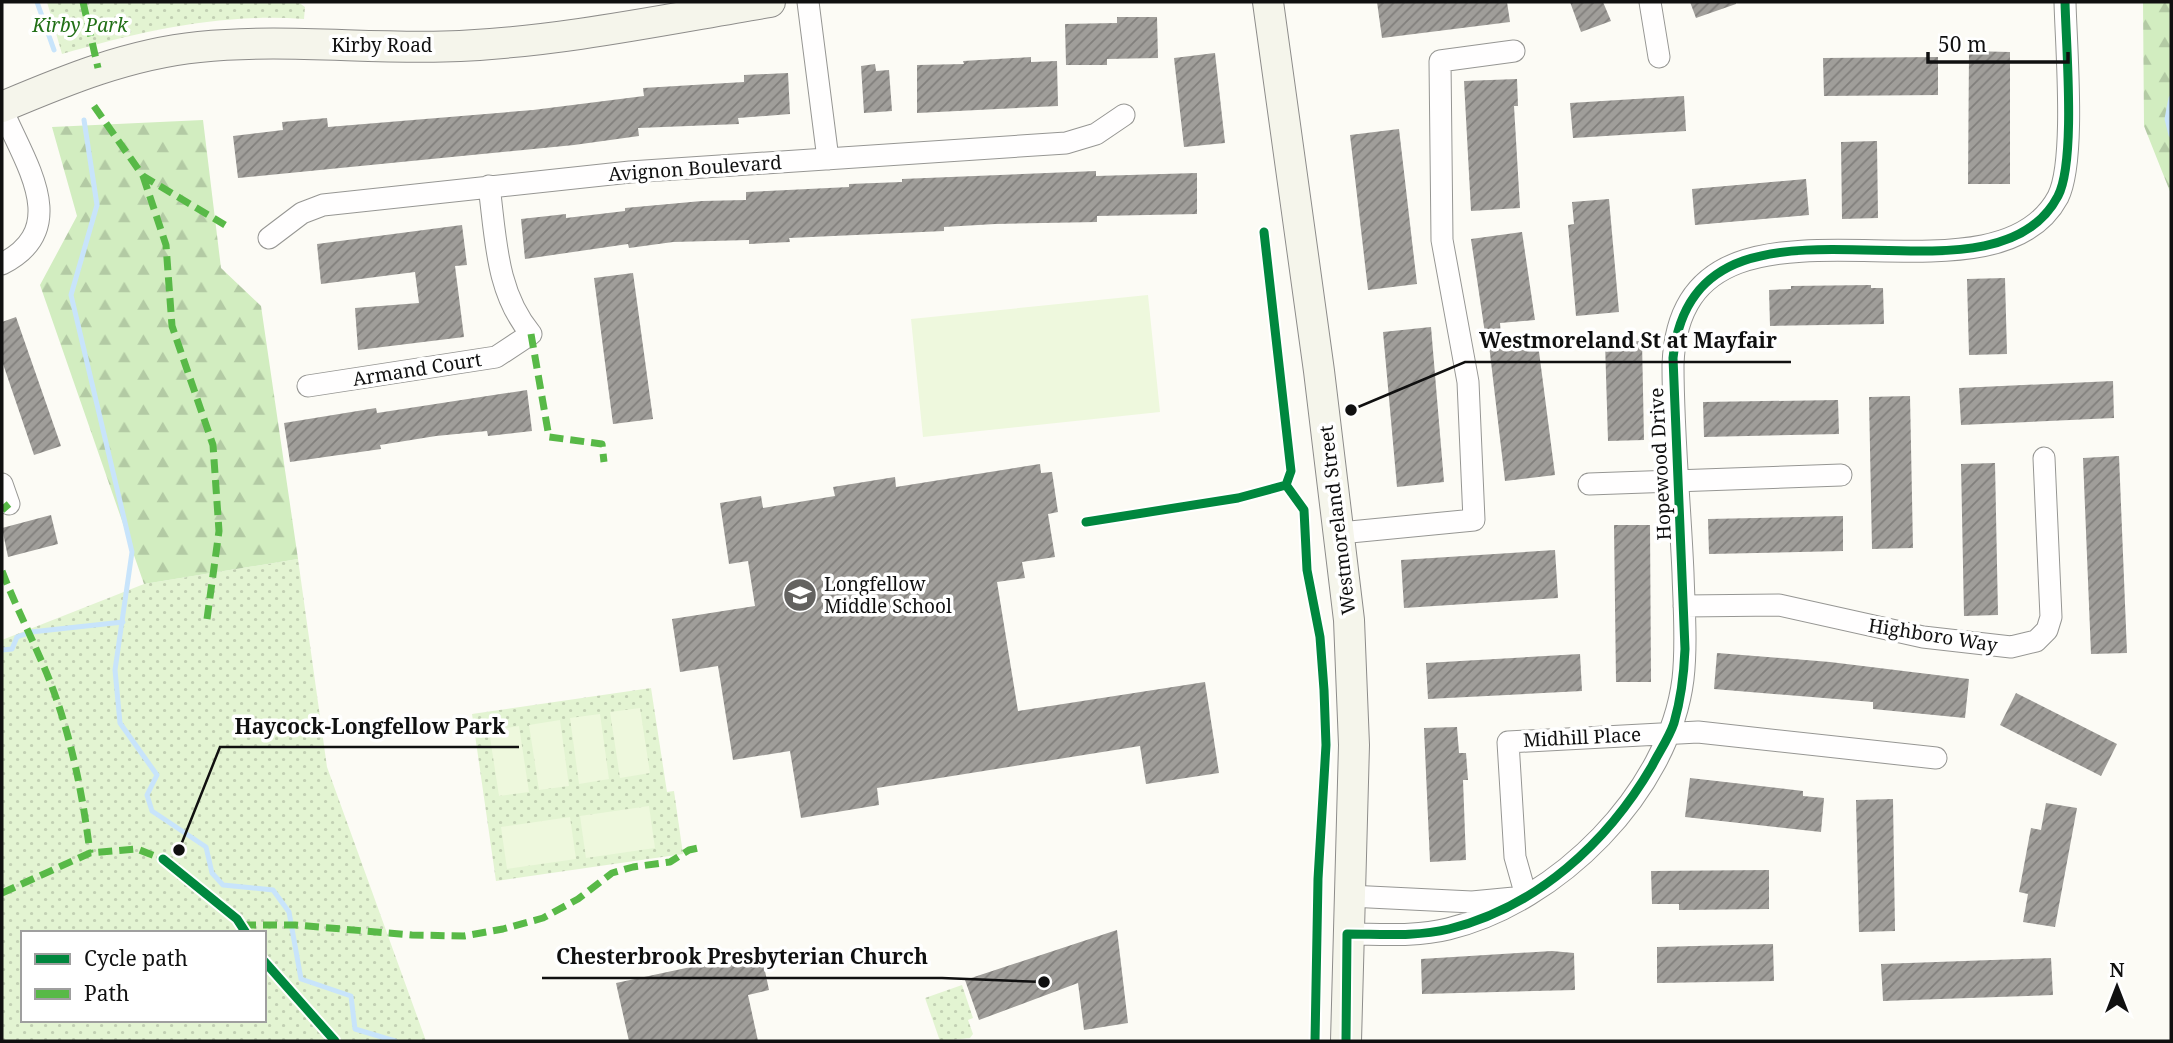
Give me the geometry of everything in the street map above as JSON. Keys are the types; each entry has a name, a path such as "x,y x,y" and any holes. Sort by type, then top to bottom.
{"main road":[{"name":"Kirby Road","path":"2,108 98,68 197,47 245,43 460,46 594,33 770,2"},
{"name":"Westmoreland Street","path":"1268,2 1350,631 1354,732 1346,1041"}],"street":[{"path":"808,2 828,159"},
{"path":"1650,2 1660,57"},
{"name":"Hopewood Drive","path":"1347,934 1431,932 1494,914 1573,864 1609,827 1641,785 1670,732 1683,680 1684,606 1674,349 1685,312 1710,281 1740,263 1777,252 1927,250 1997,243 2029,229 2052,205 2062,187 2067,162 2065,2"},
{"path":"1339,533 1474,520 1468,382 1442,233 1440,61 1514,51"},
{"path":"2,108 38,192 40,208 34,239 22,252 2,264"},
{"name":"Avignon Boulevard","path":"269,238 302,213 323,205 630,172 1066,143 1096,134 1124,115"},
{"name":"Armand Court","path":"308,386 496,357 531,334 512,308 501,279 489,186"},
{"name":"Highboro Way","path":"1684,606 1779,605 1923,637 2006,646 2028,645 2045,633 2051,617 2044,458"},
{"path":"1589,484 1841,475"},
{"name":"Midhill Place","path":"1526,896 1515,857 1508,742 1670,732 1720,734 1936,758"},
{"name":"Hopewood Drive","path":"1349,896 1472,902 1526,896"}],"green space":[{"name":"Kirby Park","path":"47,2 298,2 305,7 304,19 212,21 152,31 62,54"},
{"path":"2143,2 2171,2 2171,194 2144,126"},
{"path":"203,120 221,268 261,306 298,559 144,584 40,285 77,216 52,127"},
{"path":"1148,295 1160,412 923,437 911,319"},
{"path":"298,559 327,767 426,1041 2,1041 2,640 144,584"},
{"path":"651,688 667,792 674,791 683,854 496,881 472,714"},
{"path":"640,708 650,773 620,778 610,712"},
{"path":"600,714 609,779 579,784 570,718"},
{"path":"560,720 569,786 539,790 529,725"},
{"path":"519,726 529,792 499,796 489,731"},
{"path":"649,806 655,848 586,858 580,816"},
{"path":"570,817 576,859 507,869 501,827"},
{"path":"962,985 973,1018 968,1020 973,1034 970,1038 940,1041 925,998"}],"building":[{"path":"1377,2 1507,2 1510,22 1382,38"},
{"path":"1570,2 1603,2 1611,21 1581,32"},
{"path":"1690,2 1736,2 1736,4 1696,18"},
{"path":"1117,17 1157,17 1158,58 1107,59 1107,65 1066,65 1065,24 1117,23"},
{"path":"1969,51 2010,52 2010,184 1968,184"},
{"path":"1215,53 1225,143 1184,147 1174,58"},
{"path":"1031,57 1031,62 1057,61 1058,106 917,113 917,65 964,64 963,61"},
{"path":"1938,57 1938,95 1824,96 1823,58"},
{"path":"875,64 876,71 889,70 892,111 864,113 861,66"},
{"path":"788,73 790,114 738,118 739,124 638,128 639,136 574,145 238,178 233,136 283,130 282,122 327,118 328,127 533,110 644,96 643,88 744,82 744,75"},
{"path":"1517,79 1518,106 1514,106 1520,208 1471,211 1464,81"},
{"path":"1684,96 1686,131 1573,138 1570,103"},
{"path":"1399,129 1417,284 1368,290 1350,135"},
{"path":"1877,141 1878,218 1842,219 1841,142"},
{"path":"1096,171 1096,176 1197,173 1197,214 1097,216 1097,222 944,227 944,231 789,238 790,242 673,242 629,248 628,244 525,259 521,219 566,214 566,218 625,211 625,208 746,200 746,192 849,187 849,184 902,182 902,179"},
{"path":"1806,179 1809,215 1695,225 1692,189"},
{"path":"1609,199 1619,312 1576,316 1568,225 1574,224 1572,202"},
{"path":"462,225 467,265 455,266 464,337 358,350 355,308 419,303 415,272 321,284 317,244"},
{"path":"1522,232 1535,320 1500,323 1501,337 1486,340 1471,239"},
{"path":"633,273 653,419 613,424 594,278"},
{"path":"2005,278 2007,354 1969,355 1967,279"},
{"path":"1871,285 1871,288 1883,288 1884,324 1770,326 1769,290 1791,289 1791,286"},
{"path":"16,317 61,446 34,455 2,361 2,322"},
{"path":"1431,327 1444,482 1397,487 1383,332"},
{"path":"1642,341 1644,440 1608,441 1605,342"},
{"path":"1538,344 1555,475 1505,481 1489,345"},
{"path":"2113,381 2114,418 1961,425 1959,388"},
{"path":"527,390 532,431 488,436 487,431 436,436 380,445 381,449 290,462 284,423 376,408 377,413"},
{"path":"1910,396 1913,548 1872,549 1869,397"},
{"path":"1838,400 1839,434 1704,437 1703,402"},
{"path":"2119,456 2127,653 2091,654 2083,458"},
{"path":"1995,463 1998,615 1964,616 1961,464"},
{"path":"1040,464 1041,473 1052,472 1058,512 1048,514 1055,557 1022,562 1025,578 997,582 1018,711 1205,682 1219,773 1146,784 1140,746 877,788 879,805 801,818 790,751 733,760 718,666 680,672 672,619 755,606 748,561 729,564 720,503 761,496 763,508 835,496 833,487 895,477 896,487"},
{"path":"51,515 58,544 8,557 2,528"},
{"path":"1843,516 1843,551 1709,554 1708,519"},
{"path":"1614,525 1650,525 1651,682 1616,682"},
{"path":"1555,550 1558,598 1404,608 1401,560"},
{"path":"1717,653 1830,662 1969,679 1965,718 1873,709 1873,702 1714,689"},
{"path":"1580,654 1582,691 1428,699 1426,663"},
{"path":"2016,693 2117,744 2101,776 2000,725"},
{"path":"1457,727 1459,753 1466,753 1468,780 1463,780 1466,860 1430,862 1424,728"},
{"path":"1690,778 1803,791 1803,796 1824,798 1821,832 1685,817"},
{"path":"1893,799 1895,931 1859,932 1856,800"},
{"path":"2046,803 2077,808 2055,927 2023,922 2028,894 2019,892 2031,828 2041,830"},
{"path":"1769,870 1769,909 1679,910 1679,904 1652,904 1651,871"},
{"path":"1117,930 1128,1023 1084,1030 1078,983 979,1020 965,980"},
{"path":"1773,944 1774,981 1657,983 1657,947"},
{"path":"1552,951 1574,953 1575,990 1422,994 1421,959"},
{"path":"761,952 769,990 748,995 758,1041 629,1041 616,983"},
{"path":"2051,958 2053,995 1883,1001 1881,964"}],"waterway":[{"path":"37,2 54,50"},
{"path":"2171,98 2167,119 2171,135"},
{"path":"84,120 97,205 71,295 132,552 115,670 120,723 157,775 147,795 152,811 206,847 212,873 223,885 273,890 289,912 301,979 351,996 355,1029 395,1041"},
{"path":"2,650 12,649 17,637 31,632 123,622"}],"marked path":[{"path":"83,2 98,68"},
{"path":"94,106 143,176 225,225"},
{"path":"143,176 166,245 172,326 213,445 219,531 207,619"},
{"path":"531,334 549,437 602,444 604,462"},
{"path":"2,510 9,504"},
{"path":"2,571 59,706 78,779 90,853"},
{"path":"242,925 295,925 412,935 464,936 543,918 578,899 612,873 670,862 689,850 703,847"},
{"path":"2,893 90,853 137,849 163,859"}],"cycle path":[{"path":"1346,1041 1347,934 1437,932 1481,919 1540,888 1567,868 1614,821 1652,766 1669,734 1680,696 1685,649 1673,358 1693,298 1733,265 1787,252 1972,248 2023,232 2058,196 2064,179 2068,131 2065,2"},
{"path":"1264,232 1291,471 1286,485 1304,510 1307,570 1320,637 1324,690 1326,745 1318,879 1315,1041"},
{"path":"1086,522 1238,498 1286,485"},
{"path":"163,859 237,919 245,931"},
{"path":"266,963 335,1041"}],"place":[{"name":"Westmoreland St at Mayfair","path":"1351,410"},
{"name":"Longfellow Middle School","path":"800,595"},
{"name":"Haycock-Longfellow Park","path":"179,850"},
{"name":"Chesterbrook Presbyterian Church","path":"1044,982"}]}
